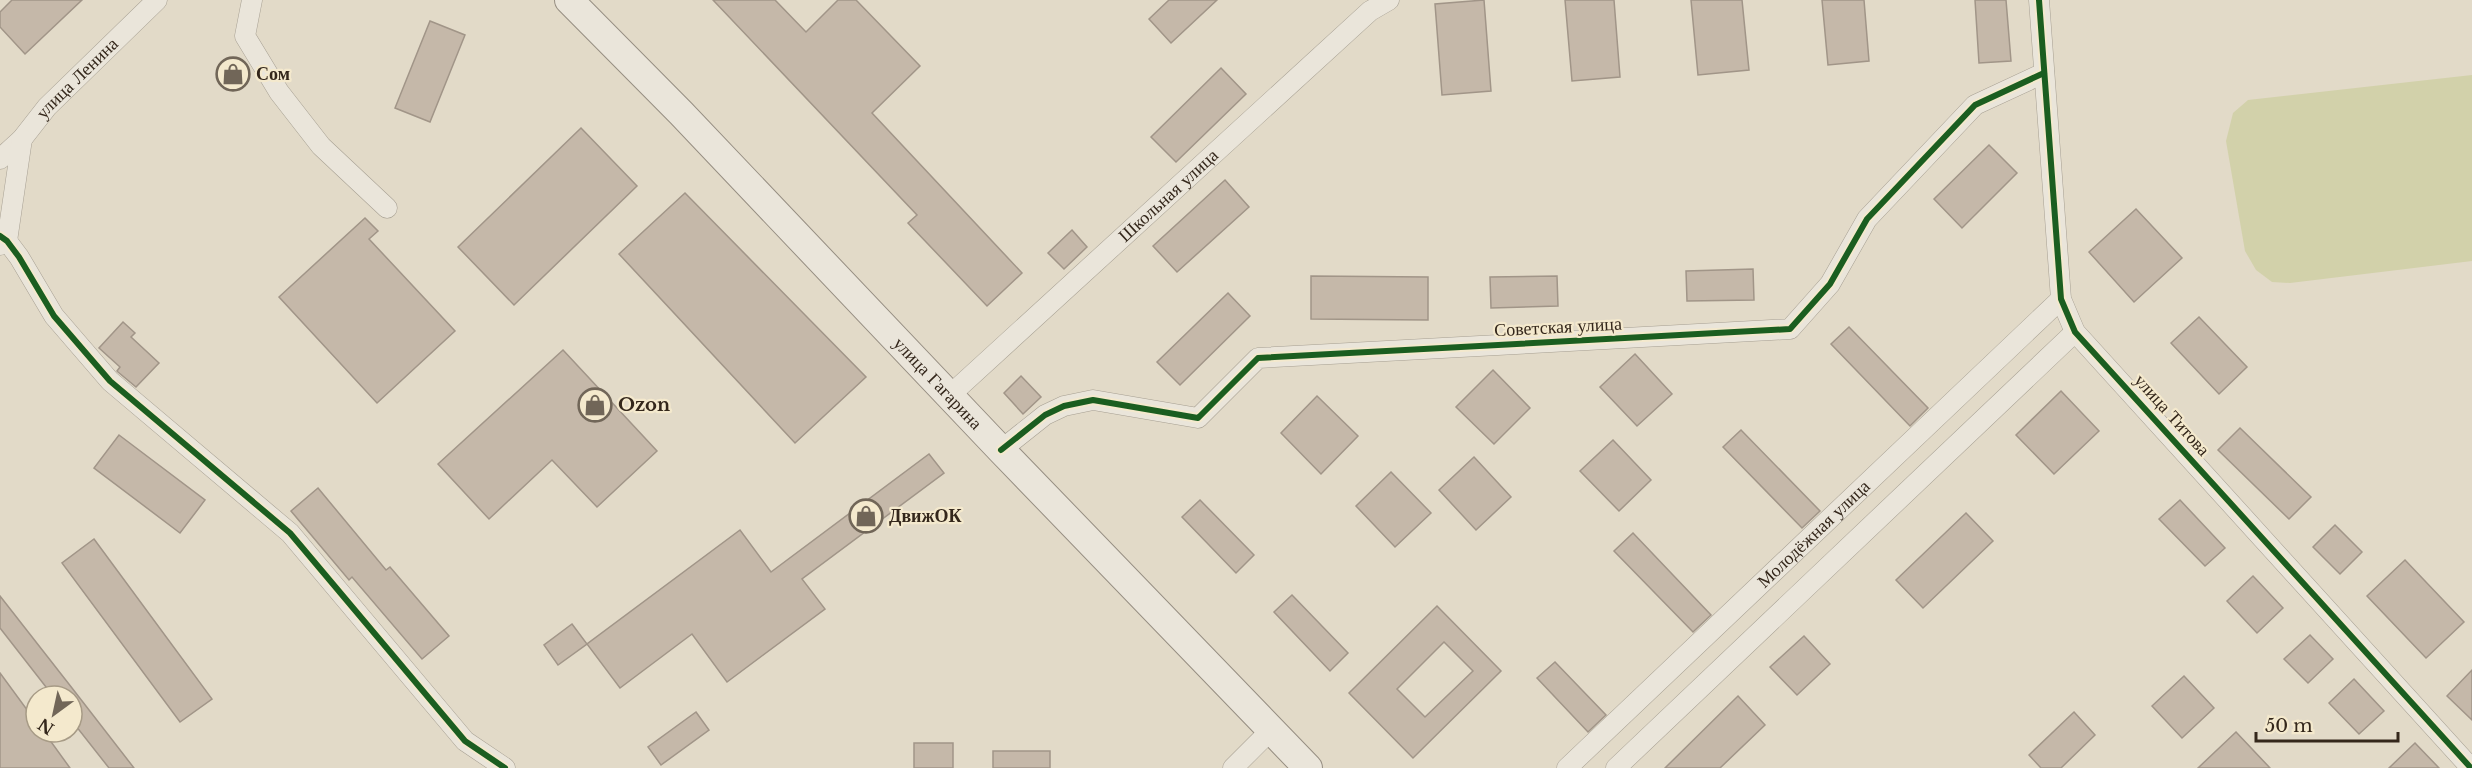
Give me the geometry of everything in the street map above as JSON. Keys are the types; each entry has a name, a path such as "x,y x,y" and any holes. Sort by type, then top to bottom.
{"main road":[{"name":"улица Гагарина","path":"569,0 681,113 1001,450 1308,768"}],"street":[{"name":"улица Ленина","path":"0,159 22,139 47,107 157,0"},
{"path":"252,0 245,36 279,92 321,146 387,208"},
{"name":"Школьная улица","path":"950,396 1370,11 1389,0"},
{"name":"улица Титова","path":"2039,0 2061,299 2075,332 2471,768"},
{"name":"Советская улица","path":"1001,450 1045,415 1064,406 1093,400 1198,418 1258,358 1790,329 1830,284 1867,219 1975,105 2044,73"},
{"path":"22,139 2,241 54,316 110,381 290,533 465,741 505,768"},
{"name":"Молодёжная улица","path":"1568,768 2061,299"},
{"name":"Молодёжная улица","path":"1616,768 2075,332"},
{"path":"1233,768 1271,730"}],"green space":[{"path":"2472,75 2472,261 2290,283 2272,282 2256,270 2245,251 2226,141 2233,113 2248,100"}],"building":[{"path":"12,0 82,0 25,54 0,27 0,12"},
{"path":"713,0 775,0 806,32 838,0 856,0 920,66 872,113 1022,273 987,306 908,223 917,215"},
{"path":"1169,0 1217,0 1171,43 1149,19"},
{"path":"1484,0 1491,91 1442,95 1435,4"},
{"path":"1565,0 1614,0 1620,77 1572,81"},
{"path":"1691,0 1742,0 1749,70 1698,75"},
{"path":"1822,0 1864,0 1869,61 1828,65"},
{"path":"1975,0 2006,0 2011,61 1979,63"},
{"path":"430,21 465,35 430,122 395,108"},
{"path":"1221,68 1246,94 1176,162 1151,137"},
{"path":"581,128 637,186 514,305 458,247"},
{"path":"1989,145 2017,173 1962,228 1934,199"},
{"path":"1225,180 1249,207 1177,272 1153,246"},
{"path":"685,193 866,377 795,443 619,254"},
{"path":"2136,209 2182,258 2134,302 2089,252"},
{"path":"365,218 378,231 369,239 455,331 377,403 279,297"},
{"path":"1072,230 1087,247 1064,269 1048,253"},
{"path":"1753,269 1754,300 1687,301 1686,271"},
{"path":"1311,276 1428,277 1428,320 1311,319"},
{"path":"1557,276 1558,306 1491,308 1490,277"},
{"path":"1228,293 1250,316 1180,385 1157,362"},
{"path":"2199,317 2247,367 2219,394 2171,343"},
{"path":"123,322 135,333 131,337 159,363 136,387 117,371 120,367 99,348"},
{"path":"1849,327 1928,408 1910,426 1831,344"},
{"path":"563,350 657,451 597,507 552,460 489,519 438,464"},
{"path":"1635,354 1672,394 1637,426 1600,387"},
{"path":"1493,370 1530,408 1494,444 1456,407"},
{"path":"1021,376 1041,397 1023,414 1004,393"},
{"path":"2061,391 2099,431 2054,474 2016,435"},
{"path":"1317,396 1358,436 1321,474 1281,433"},
{"path":"2240,428 2311,497 2289,519 2218,450"},
{"path":"1741,430 1820,511 1802,528 1723,447"},
{"path":"119,435 205,500 180,533 94,468"},
{"path":"1613,440 1651,480 1619,511 1580,471"},
{"path":"929,454 944,473 802,579 825,609 727,682 692,634 620,688 587,644 740,530 771,572"},
{"path":"1474,457 1511,497 1476,530 1439,490"},
{"path":"1391,472 1431,513 1395,547 1356,506"},
{"path":"318,488 386,570 390,567 449,636 422,659 352,577 349,580 291,511"},
{"path":"1200,500 1254,555 1236,573 1182,517"},
{"path":"2180,500 2225,548 2205,566 2159,519"},
{"path":"1966,513 1993,541 1923,608 1896,580"},
{"path":"2335,525 2362,552 2340,574 2313,547"},
{"path":"1633,533 1711,615 1693,632 1614,551"},
{"path":"94,539 212,699 180,722 62,563"},
{"path":"2405,560 2464,622 2426,658 2367,596"},
{"path":"2253,576 2283,608 2257,633 2227,601"},
{"path":"1292,595 1348,653 1330,671 1274,612"},
{"path":"0,596 69,684 44,684 0,628"},
{"path":"1437,606 1501,671 1413,758 1349,693","holes":["1444,642 1473,671 1425,717 1397,689"]},
{"path":"572,624 587,644 558,665 544,645"},
{"path":"2310,635 2333,659 2308,683 2284,659"},
{"path":"1804,636 1830,664 1797,695 1770,667"},
{"path":"1555,662 1606,715 1588,732 1537,678"},
{"path":"2472,670 2472,720 2447,696"},
{"path":"0,673 24,706 24,744 53,744 70,768 0,768"},
{"path":"2184,676 2214,708 2182,738 2152,706"},
{"path":"2354,679 2384,711 2359,734 2329,703"},
{"path":"1738,696 1765,725 1720,768 1665,768"},
{"path":"84,704 134,768 109,768 84,736"},
{"path":"696,712 709,730 661,765 648,747"},
{"path":"2074,712 2095,735 2061,768 2041,768 2029,755"},
{"path":"2236,732 2270,768 2198,768"},
{"path":"914,743 953,743 953,768 914,768"},
{"path":"2415,743 2439,768 2389,768"},
{"path":"993,751 1050,751 1050,768 993,768"}],"cycle path":[{"path":"2039,0 2061,299 2075,332 2471,768"},
{"path":"1001,450 1045,415 1064,406 1093,400 1198,418 1258,358 1790,329 1830,284 1867,219 1975,105 2044,73"},
{"path":"0,236 7,241 19,257 54,316 110,381 290,533 465,741 505,768"}],"place":[{"name":"Сом","path":"233,74"},
{"name":"Ozon","path":"595,405"},
{"name":"ДвижОК","path":"866,516"}]}
